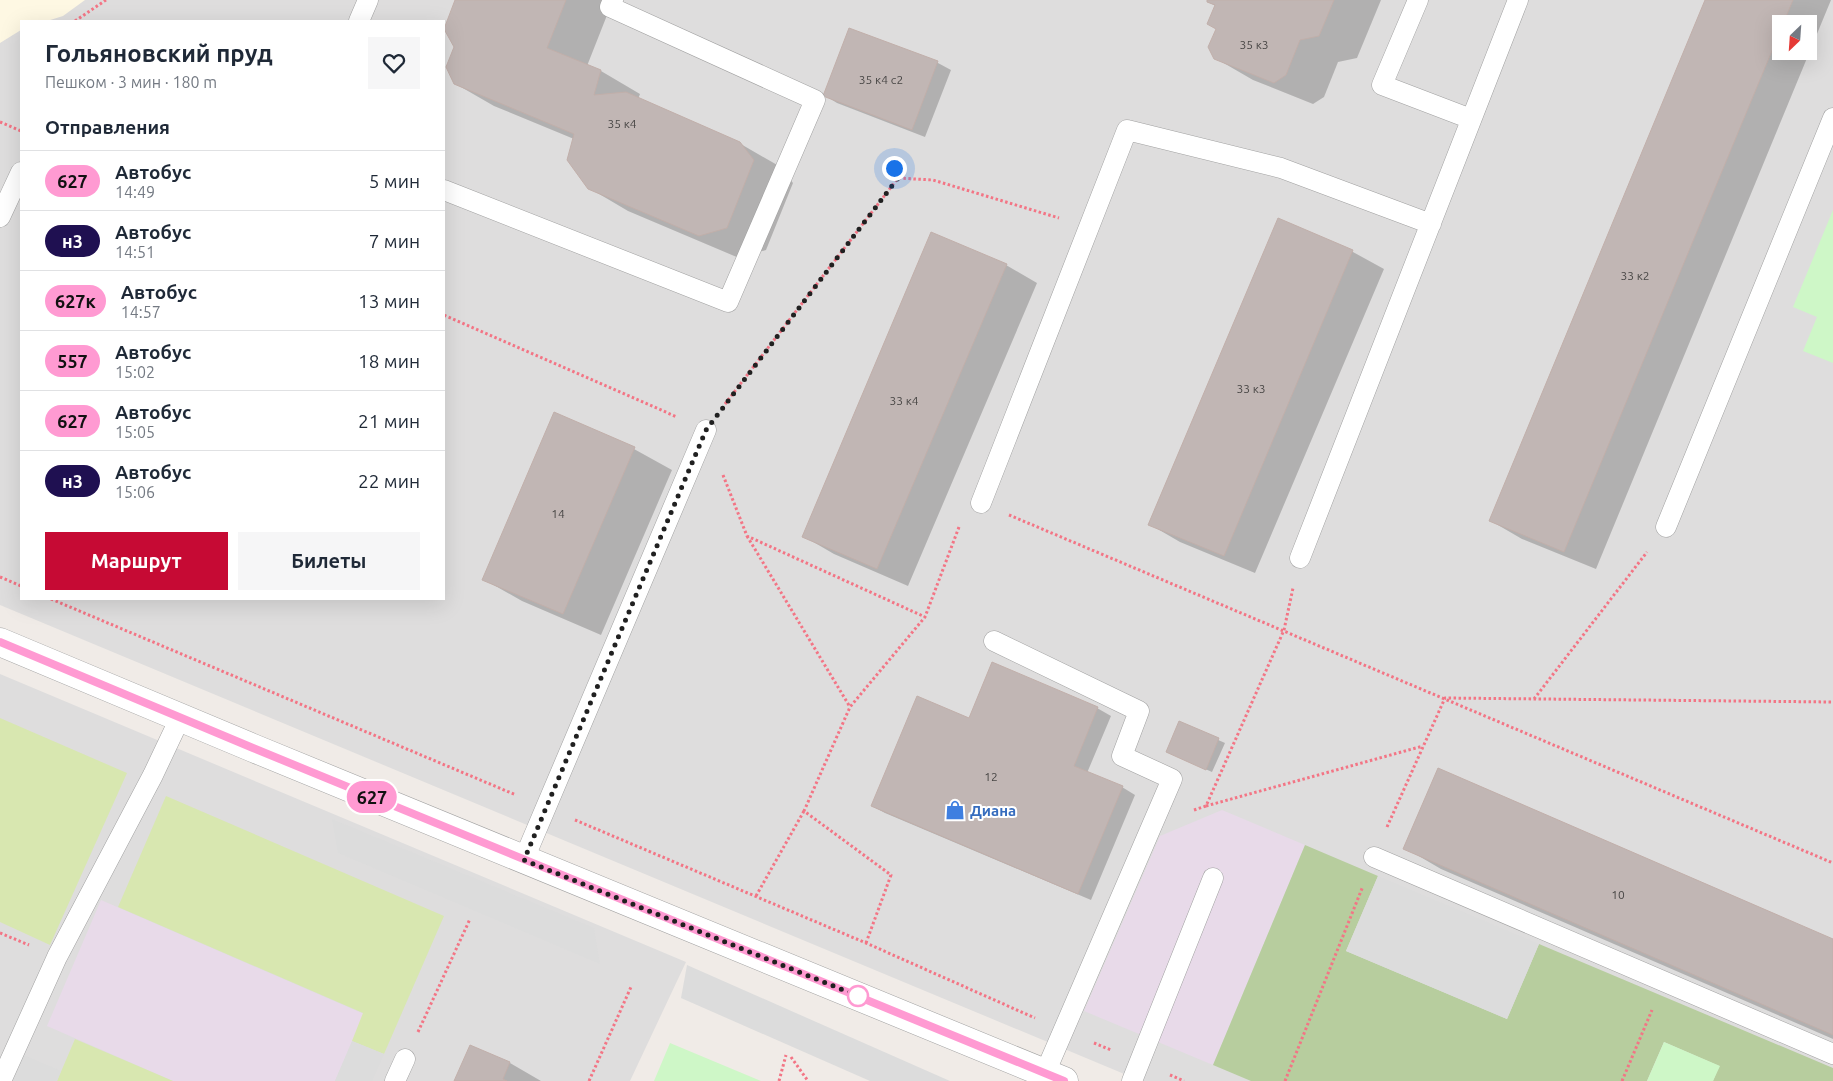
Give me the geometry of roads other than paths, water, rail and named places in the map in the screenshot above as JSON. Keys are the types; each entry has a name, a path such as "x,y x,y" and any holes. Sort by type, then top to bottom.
{"street":[{"path":"0,642 524,860 1054,1077"}],"lane":[{"path":"359,20 368,0"},
{"path":"445,190 728,302 815,100 610,7 613,0"},
{"path":"1418,0 1382,85 1471,119"},
{"path":"1300,558 1518,0"},
{"path":"1666,528 1833,118"},
{"path":"981,503 1128,130 1281,168 1431,224"},
{"path":"0,217 20,174"},
{"path":"524,860 706,430"},
{"path":"994,641 1139,711 1122,756 1172,779 1062,1030 1054,1077"},
{"path":"1,1081 57,957 153,775 180,718"},
{"path":"1374,857 1833,1054"},
{"path":"1132,1081 1214,878"},
{"path":"395,1081 405,1059"}],"place":[{"name":"Диана","path":"955,810"}]}
